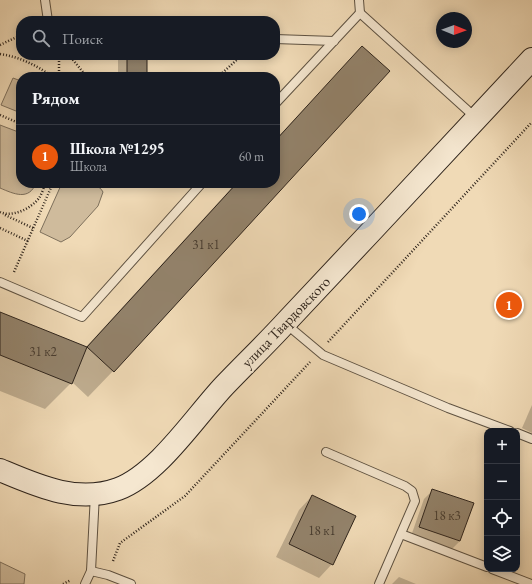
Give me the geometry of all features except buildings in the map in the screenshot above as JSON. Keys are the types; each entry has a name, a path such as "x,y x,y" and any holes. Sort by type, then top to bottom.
{"main road":[{"name":"улица Твардовского","path":"0,470 41,487 62,493 72,494 116,490 129,484 146,472 161,458 223,387 286,324 477,119 529,66"}],"lane":[{"path":"45,0 47,16"},
{"path":"359,0 360,13 477,119"},
{"path":"280,99 360,13"},
{"path":"280,39 334,41"},
{"path":"0,282 82,317 198,188"},
{"path":"286,324 323,355 448,408 502,428"},
{"path":"520,435 532,439"},
{"path":"326,452 404,486 412,491 415,501 379,584"},
{"path":"85,584 91,571 95,493"},
{"path":"401,534 484,566"},
{"path":"91,571 108,575 131,584"},
{"path":"500,572 532,584"}],"path":[{"path":"0,45 16,38"},
{"path":"0,54 16,56"},
{"path":"23,60 46,72"},
{"path":"59,60 59,72"},
{"path":"73,60 83,72"},
{"path":"223,72 237,60"},
{"path":"0,115 16,122"},
{"path":"5,215 24,210 39,198 44,188"},
{"path":"20,258 51,188"},
{"path":"0,212 33,228"},
{"path":"0,228 28,241"}],"shaded area":[{"path":"13,78 16,79 16,111 1,105"},
{"path":"0,125 16,131 16,188 34,188 25,194 16,194 0,188"},
{"path":"60,188 100,188 103,192 98,206 70,237 61,242 40,232"},
{"path":"0,562 25,574 24,584 0,584"}],"place":[{"name":"Школа №1295","path":"509,305"}]}
